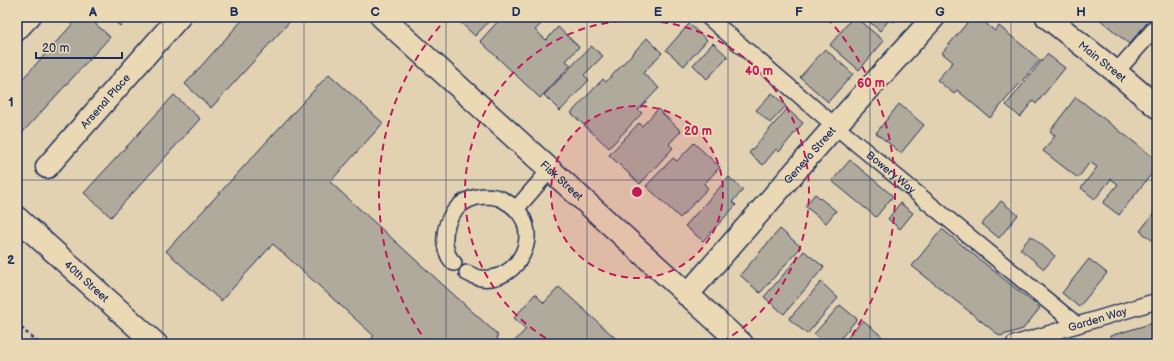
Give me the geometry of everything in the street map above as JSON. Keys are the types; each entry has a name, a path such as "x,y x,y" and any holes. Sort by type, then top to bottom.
{"street":[{"name":"Arsenal Place","path":"47,167 179,17"},
{"name":"Fisk Street","path":"382,17 742,344"},
{"name":"Geneva Street","path":"688,295 835,126 934,17"},
{"name":"Main Street","path":"1046,17 1116,72 1157,107"},
{"name":"40th Street","path":"17,218 156,344"}],"lane":[{"path":"17,34 33,17"},
{"name":"Bowery Way","path":"708,17 835,126 1077,325"},
{"path":"1116,72 1157,26"},
{"path":"516,209 550,170"},
{"path":"454,263 446,248 444,234 448,221 455,209 466,201 479,196 492,196 505,200 516,209 523,220 527,232 526,246 521,258 513,269 501,276 487,278 473,277 467,273"},
{"name":"Garden Way","path":"1014,344 1157,301"}],"path":[{"path":"17,324 39,344"}],"building":[{"path":"79,17 88,17 110,37 21,134 17,131 17,85"},
{"path":"110,17 128,17 120,26"},
{"path":"245,17 294,17 211,108 185,84"},
{"path":"462,17 493,17 475,36 459,21"},
{"path":"502,17 546,17 547,18 535,30 546,40 558,27 579,47 566,61 571,65 540,98 480,41"},
{"path":"853,17 855,17 884,41 859,70 830,45"},
{"path":"864,17 898,17 894,22 890,19 880,31"},
{"path":"972,17 978,17 995,31 999,26 1040,60 990,118 957,90 954,94 937,80 953,62 942,53"},
{"path":"1097,17 1152,17 1129,44"},
{"path":"689,24 707,40 684,66 666,50"},
{"path":"647,38 662,53 643,73 659,88 638,110 642,113 609,148 571,113 603,79 606,82"},
{"path":"713,43 728,57 707,79 693,65"},
{"path":"591,46 603,56 584,75 589,80 560,111 544,95"},
{"path":"825,49 853,74 828,102 800,77"},
{"path":"1047,54 1065,68 1036,104 1033,101 1020,117 1006,105"},
{"path":"329,74 383,123 330,182 497,334 498,344 366,344 374,336 273,244 221,301 166,251"},
{"path":"772,93 786,106 770,123 756,110"},
{"path":"174,95 200,119 111,217 84,193"},
{"path":"1076,97 1157,160 1157,167 1119,215 1103,203 1118,184 1111,179 1095,199 1081,188 1097,167 1090,162 1078,178 1043,151 1055,136 1050,131"},
{"path":"899,104 924,125 901,153 876,133"},
{"path":"658,109 681,131 669,144 673,148 640,184 609,155 639,123 642,126"},
{"path":"787,109 803,123 779,152 776,149 763,165 749,153"},
{"path":"694,143 720,167 704,184 708,188 680,218 646,186 673,158 677,161"},
{"path":"850,160 893,196 876,217 832,181"},
{"path":"729,177 743,190 732,202 736,205 703,241 685,226"},
{"path":"815,194 836,211 826,223 805,206"},
{"path":"1001,201 1018,215 999,238 982,224"},
{"path":"900,203 913,213 900,229 888,219"},
{"path":"1157,209 1157,244 1140,231"},
{"path":"780,229 801,247 760,293 740,275"},
{"path":"942,229 1040,308 1023,329 1000,336 912,266"},
{"path":"1031,236 1055,256 1044,269 1020,249"},
{"path":"804,251 824,267 784,314 764,297"},
{"path":"1089,259 1107,273 1079,307 1062,293"},
{"path":"821,282 838,298 807,334 789,319"},
{"path":"559,287 622,344 512,344 526,329 514,318 535,294 544,303"},
{"path":"840,305 857,319 836,344 826,344 814,334"},
{"path":"863,320 887,341 885,344 842,344"},
{"path":"1153,323 1157,338 1138,344 1112,344 1110,336"}]}
